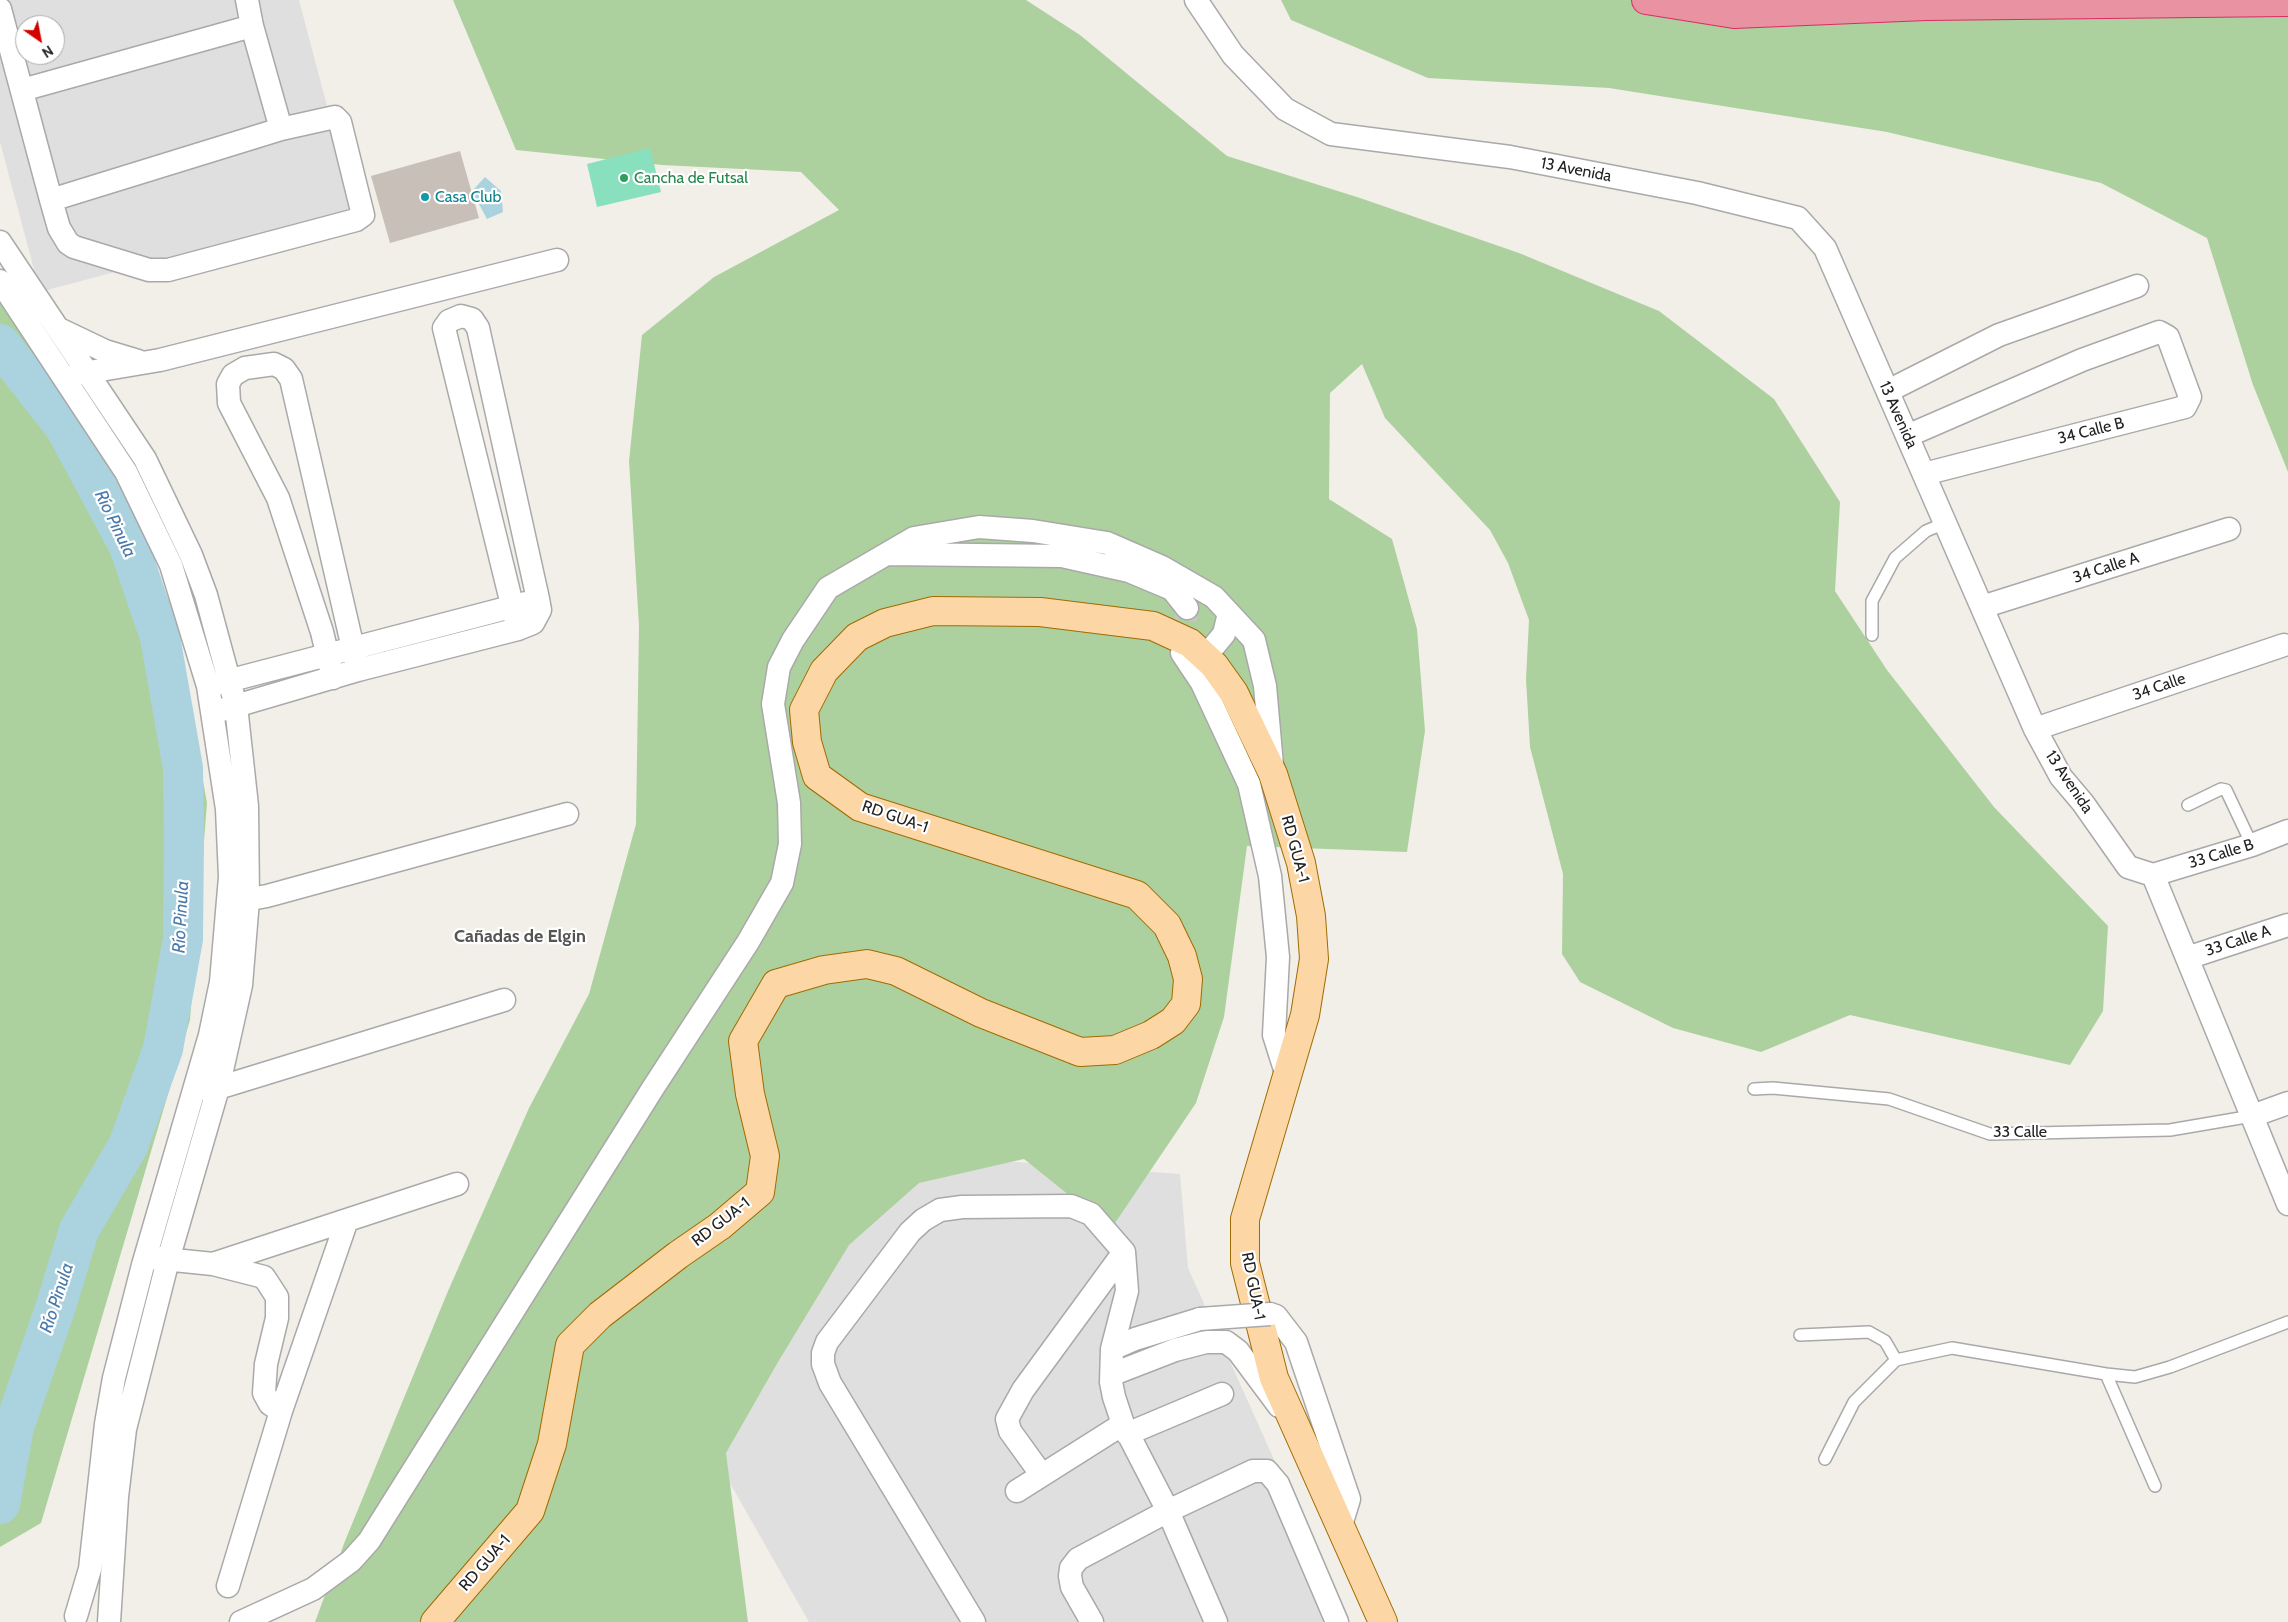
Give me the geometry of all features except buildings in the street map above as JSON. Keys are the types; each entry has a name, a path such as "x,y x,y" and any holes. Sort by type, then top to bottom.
{"highway":[{"path":"1646,0 1734,14 1926,6 2288,2"}],"main road":[{"name":"RD GUA-1","path":"435,1622 530,1512 552,1444 570,1345 600,1315 678,1255 720,1226 760,1192 765,1156 750,1094 743,1041 776,984 824,970 867,964 896,971 981,1013 1080,1052 1116,1050 1151,1035 1173,1021 1186,1004 1188,979 1182,956 1167,925 1137,895 860,807 817,776 807,742 804,710 824,671 858,637 885,623 932,612 1040,612 1153,626 1190,643 1194,655 1214,665 1234,693 1273,774 1301,864 1311,916 1314,959 1305,1015 1245,1219 1245,1263 1253,1302 1274,1378 1383,1622"}],"street":[{"path":"247,0 252,26 281,129"},
{"name":"13 Avenida","path":"1196,0 1233,55 1285,109 1331,134 1510,157 1697,193 1798,218 1825,248 2035,729 2062,777 2083,803 2128,867 2153,875"},
{"path":"0,8 51,200 59,228 68,243 74,247 157,271 168,270 360,219 363,215 338,119 335,117 281,129 51,200"},
{"path":"22,90 252,26"},
{"path":"0,242 145,459 191,555 206,595 219,683 213,713 227,809 230,877 238,902 241,985 218,1088 168,1260 125,1429 116,1497 108,1622 88,1616 70,1619"},
{"path":"63,376 143,363 557,260"},
{"path":"0,281 126,472 153,525 219,683 236,706 247,806 238,902 210,1035 146,1257 114,1378 106,1424 90,1569 70,1619"},
{"path":"1888,390 1999,334 2137,286"},
{"path":"213,713 333,678 356,660 515,619 533,624 540,610 538,599 478,328 472,319 461,316 449,322 444,328 515,619"},
{"path":"59,329 105,351 143,363"},
{"name":"34 Calle B","path":"1908,436 2082,360 2159,332 2168,337 2190,397 2185,408 1924,474"},
{"path":"333,678 328,655 278,498 229,403 228,384 233,375 245,368 274,364 284,369 291,379 356,660"},
{"path":"241,1622 313,1589 351,1561 369,1541 642,1105 748,942 782,883 790,844 789,803 773,704 779,667 828,588 914,538 979,527 1033,532 1107,543 1162,566 1214,598 1254,640 1265,686 1273,774"},
{"name":"34 Calle A","path":"1982,607 2229,528"},
{"path":"886,554 1062,556 1129,570 1172,589 1187,608"},
{"path":"1229,613 1224,634 1194,655 1202,683 1249,784 1270,876 1278,957 1274,1035 1287,1076"},
{"name":"34 Calle","path":"2035,729 2284,645"},
{"path":"219,683 328,655 356,660"},
{"path":"238,902 566,814"},
{"name":"33 Calle B","path":"2153,875 2252,845 2288,831"},
{"path":"2153,875 2288,1204"},
{"name":"33 Calle A","path":"2187,958 2288,925"},
{"path":"195,1091 218,1088 504,1000"},
{"name":"33 Calle","path":"2252,1116 2288,1103"},
{"path":"213,1264 457,1184"},
{"path":"974,1622 830,1383 823,1364 826,1342 910,1232 923,1220 940,1210 962,1207 1071,1206 1091,1214 1124,1252 1127,1291 1112,1349 1113,1374 1111,1382 1114,1397 1125,1429 1168,1511 1216,1622"},
{"path":"228,1586 281,1411 347,1220"},
{"path":"1041,1474 1010,1432 1007,1419 1023,1390 1124,1252"},
{"path":"146,1257 213,1264 264,1277 277,1297 277,1318 266,1364 264,1393 270,1404 281,1411"},
{"path":"1112,1349 1135,1339 1200,1320 1270,1314 1276,1316 1296,1342 1349,1499 1341,1525"},
{"path":"1113,1374 1175,1350 1206,1342 1226,1342 1238,1351 1297,1428"},
{"path":"1018,1492 1041,1474 1125,1429 1222,1394"},
{"path":"1092,1622 1072,1587 1071,1568 1078,1560 1168,1511 1253,1471 1267,1471 1278,1484 1337,1622"}],"lane":[{"path":"1872,635 1872,601 1895,558 1926,531 1945,523"},
{"path":"2188,805 2221,789 2226,790 2252,845"},
{"name":"33 Calle","path":"1754,1090 1773,1088 1889,1099 1990,1134 2170,1130 2252,1116"},
{"path":"1825,1459 1854,1402 1896,1360 1952,1348 2106,1374 2135,1377 2161,1370 2288,1322"},
{"path":"1800,1335 1869,1332 1885,1341 1896,1360"},
{"path":"2106,1374 2155,1486"}],"shaded area":[{"path":"0,0 299,0 354,208 40,292 0,142"},
{"path":"907,1154 1180,1174 1188,1268 1347,1622 809,1622 686,1406"}],"green space":[{"path":"453,0 1026,0 1080,35 1227,156 1360,198 1519,253 1659,311 1774,399 1840,502 1835,591 1887,670 1994,807 2108,926 2103,1011 2070,1065 1850,1015 1761,1052 1673,1028 1580,982 1562,954 1563,874 1530,747 1526,679 1529,620 1508,563 1490,530 1385,418 1362,364 1330,393 1329,499 1392,539 1417,629 1425,731 1407,852 1247,846 1224,1017 1196,1103 1111,1229 1024,1159 919,1183 849,1245 778,1362 726,1453 748,1622 315,1622 345,1541 448,1291 529,1108 589,994 636,824 639,626 629,461 642,335 714,277 839,210 801,172 662,165 516,150"},
{"path":"1281,0 2288,0 2288,472 2253,385 2207,238 2101,183 1887,132 1609,88 1428,78 1291,20"},
{"name":"Cancha de Futsal","path":"650,148 661,192 597,207 587,164"},
{"path":"0,289 85,428 172,607 207,803 190,1020 41,1523 0,1547"}],"water":[{"path":"485,177 501,191 503,212 487,219 472,191"}],"waterway":[{"name":"Río Pinula","path":"0,344 65,427 129,546 160,637 183,768 184,841 183,939 163,1049 128,1146 79,1230 56,1306 14,1427 0,1504"}],"tunnel":[{"path":"1182,653 1187,608"}],"place":[{"name":"Cancha de Futsal","path":"624,178"},
{"name":"Casa Club","path":"425,197"}],"district":[{"name":"Cañadas de Elgin","path":"520,937"}]}
